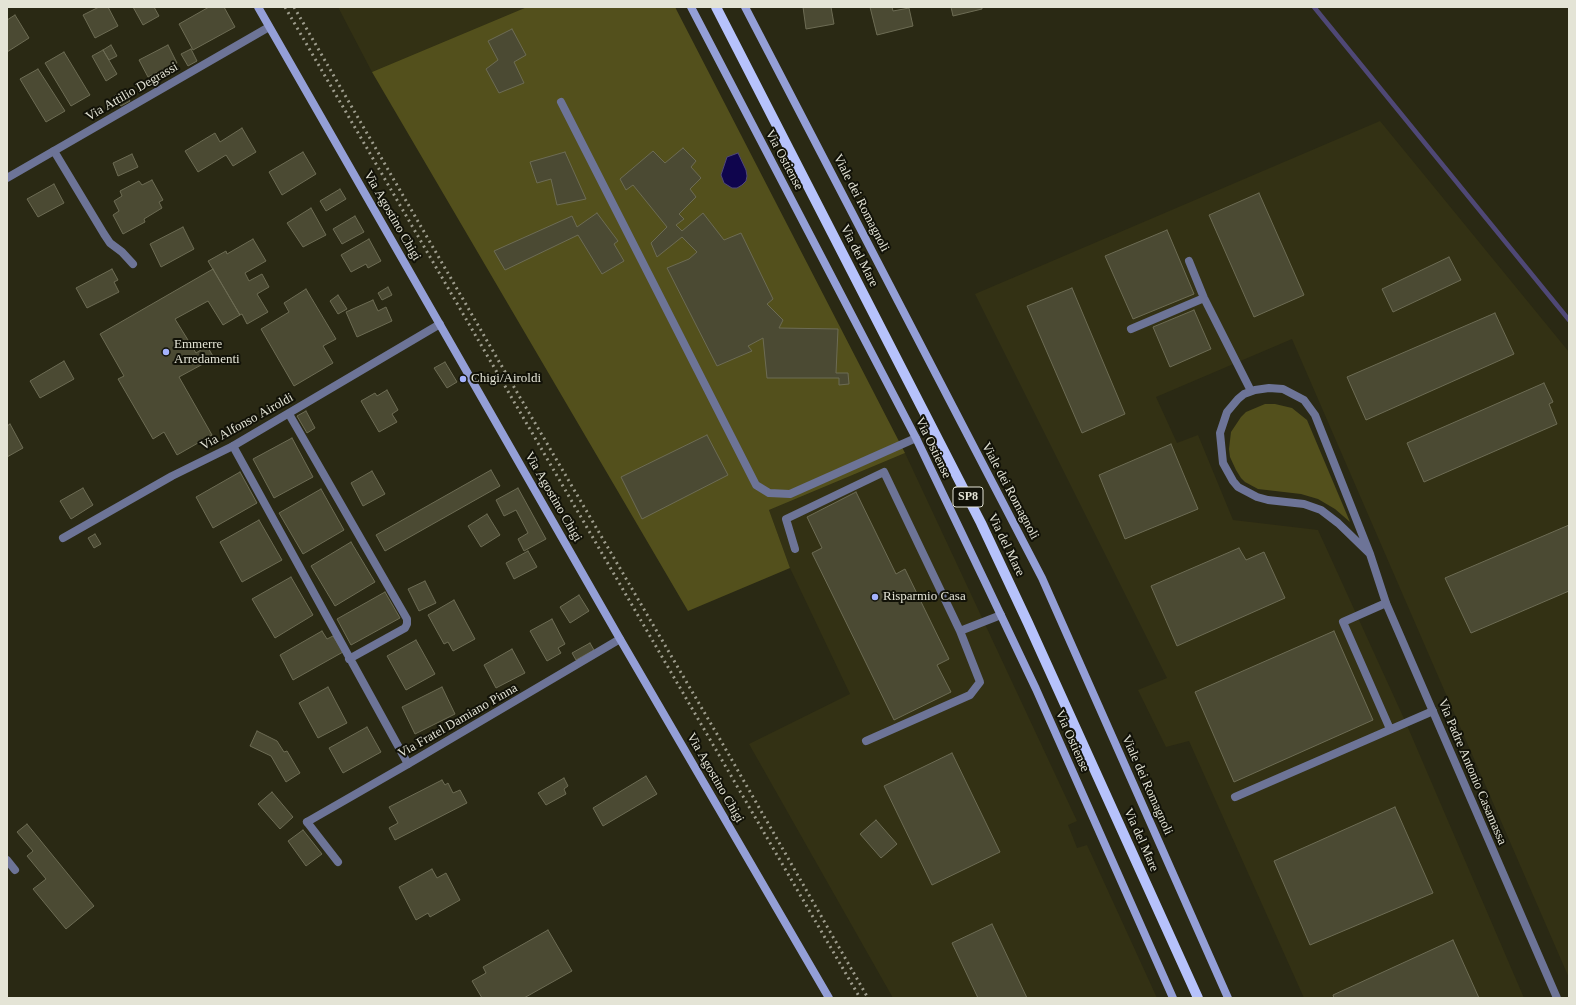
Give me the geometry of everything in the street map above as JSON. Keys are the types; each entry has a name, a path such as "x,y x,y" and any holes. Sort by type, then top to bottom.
{"main road":[{"name":"Via Agostino Chigi","path":"258,7 620,640 829,998"},
{"name":"Via Ostiense","path":"691,7 916,438 1039,696 1173,998"},
{"name":"Via del Mare","path":"716,7 987,536 1198,998"},
{"name":"Viale dei Romagnoli","path":"745,7 1039,572 1228,998"}],"street":[{"name":"Via Attilio Degrassi","path":"7,178 269,27"},
{"path":"561,102 756,485 769,494 790,494 916,438"},
{"path":"54,151 110,243 122,252 133,264"},
{"path":"1189,261 1204,298 1251,391"},
{"path":"1131,329 1204,298"},
{"name":"Via Alfonso Airoldi","path":"63,538 172,476 232,446 289,414 440,324"},
{"name":"Via Padre Antonio Casamassa","path":"1370,554 1338,523 1321,510 1304,504 1268,500 1257,497 1238,487 1233,481 1222,456 1220,441 1221,427 1227,412 1244,394 1251,391 1269,388 1283,389 1300,397 1308,404 1315,415 1370,554 1386,603 1557,998"},
{"path":"289,414 407,619 405,628 349,659"},
{"path":"232,446 408,764"},
{"path":"795,549 786,519 884,472 960,631 980,682 970,695 866,741"},
{"path":"1386,603 1343,622 1390,729"},
{"path":"960,631 1001,614"},
{"name":"Via Fratel Damiano Pinna","path":"338,862 307,822 620,640"},
{"path":"1235,797 1433,711"},
{"path":"7,860 15,870"}],"shaded area":[{"path":"338,7 527,7 372,72"},
{"path":"527,7 675,7 905,453 769,510 790,568 688,611 372,72"},
{"path":"1380,121 1569,352 1569,978 1292,339 1156,397 1177,443 1198,435 1233,520 1318,530 1406,723 1524,998 1304,998 1189,741 1166,747 1138,690 1167,678 975,294"},
{"path":"738,153 746,170 747,176 746,181 742,185 737,188 732,188 724,183 721,175 727,157"},
{"path":"1265,404 1275,404 1292,408 1307,420 1350,522 1335,509 1318,499 1301,494 1258,489 1241,478 1230,457 1229,449 1231,432 1246,412"},
{"path":"905,453 1077,821 1068,825 1077,848 1087,845 1157,998 893,998 749,744 850,694 790,568 769,510"}],"building":[{"path":"99,7 108,7 118,26 95,38 83,15"},
{"path":"133,7 154,7 159,16 143,25"},
{"path":"209,7 224,7 235,27 193,50 179,24"},
{"path":"803,7 831,7 834,24 806,29"},
{"path":"870,7 892,7 893,11 909,8 913,26 877,35"},
{"path":"951,7 982,7 982,9 953,16"},
{"path":"15,15 29,38 7,52 7,20"},
{"path":"512,29 526,55 514,62 524,83 499,93 486,69 498,60 488,41"},
{"path":"111,45 117,56 109,60 103,50"},
{"path":"168,45 177,63 148,77 139,60"},
{"path":"191,49 197,61 188,66 181,54"},
{"path":"103,50 117,74 106,81 92,56"},
{"path":"64,52 90,95 71,106 45,63"},
{"path":"38,69 65,111 46,122 20,79"},
{"path":"124,90 130,101 121,106 114,96"},
{"path":"242,128 256,152 233,166 226,155 198,172 185,151 215,133 220,142"},
{"path":"683,148 696,161 691,167 701,178 690,189 696,197 679,214 684,219 676,225 682,231 703,213 724,240 741,233 773,299 767,304 783,320 779,328 838,329 836,373 848,373 849,384 839,385 839,378 767,378 763,338 748,346 752,351 717,366 667,268 689,259 697,252 682,237 657,257 651,243 667,227 633,185 626,190 620,179 653,151 665,163"},
{"path":"303,152 316,174 282,195 269,172"},
{"path":"565,152 586,199 557,205 551,179 537,183 530,162"},
{"path":"132,154 138,167 118,176 113,163"},
{"path":"152,180 163,200 159,202 162,208 144,219 145,222 123,234 113,215 119,211 114,201 122,196 120,191 139,181 142,185"},
{"path":"54,184 64,203 38,217 27,199"},
{"path":"340,189 346,199 326,211 320,201"},
{"path":"1259,193 1304,295 1254,317 1209,215"},
{"path":"311,208 326,235 303,247 287,223"},
{"path":"597,213 618,241 614,244 624,261 602,274 578,235 505,270 494,251 572,216 577,227"},
{"path":"355,216 364,232 342,244 333,229"},
{"path":"183,227 194,249 161,267 150,244"},
{"path":"1167,230 1194,294 1133,319 1105,256"},
{"path":"253,239 266,261 245,273 249,281 262,274 269,287 257,294 268,312 247,324 242,314 240,315 208,261 226,251 227,254"},
{"path":"369,239 381,261 368,268 366,264 351,272 341,255"},
{"path":"1449,257 1461,280 1393,312 1382,289"},
{"path":"112,269 118,280 114,282 119,292 87,308 76,288"},
{"path":"213,269 240,315 223,325 208,301 175,319 196,353 207,346 214,358 179,377 212,435 177,455 164,432 153,439 118,379 124,376 100,334"},
{"path":"388,287 392,295 382,300 378,293"},
{"path":"1072,288 1125,414 1082,433 1027,306"},
{"path":"306,289 336,339 323,346 333,363 294,386 261,329 289,312 284,303"},
{"path":"338,295 347,309 338,314 330,301"},
{"path":"373,300 378,311 386,307 392,321 357,337 346,312"},
{"path":"1194,310 1211,349 1170,367 1153,327"},
{"path":"1495,313 1514,354 1366,420 1347,377"},
{"path":"64,361 74,379 40,398 30,381"},
{"path":"445,362 457,382 447,388 434,368"},
{"path":"1544,383 1553,402 1549,404 1557,424 1424,482 1407,443"},
{"path":"387,390 398,410 392,414 397,422 379,432 361,401 375,393 377,396"},
{"path":"306,411 315,428 307,433 297,416"},
{"path":"10,424 23,448 7,457 7,426"},
{"path":"707,435 728,475 642,519 621,477"},
{"path":"292,438 313,477 274,498 253,459"},
{"path":"1171,444 1198,509 1125,539 1099,475"},
{"path":"491,470 500,486 385,551 376,535"},
{"path":"372,471 385,494 363,506 351,483"},
{"path":"240,472 257,503 213,528 196,497"},
{"path":"83,488 93,505 71,519 60,501"},
{"path":"518,488 546,539 524,551 518,539 528,533 516,510 504,516 496,500"},
{"path":"321,489 344,530 303,554 279,513"},
{"path":"856,492 896,574 905,569 949,659 937,665 951,692 894,720 812,553 822,548 807,517"},
{"path":"487,514 500,535 481,547 468,526"},
{"path":"259,520 282,560 242,582 220,542"},
{"path":"1569,525 1569,591 1471,633 1445,578"},
{"path":"95,534 101,544 94,548 88,538"},
{"path":"351,542 375,582 335,606 311,566"},
{"path":"1239,548 1246,560 1264,552 1285,598 1177,646 1151,586"},
{"path":"528,551 537,567 514,579 506,563"},
{"path":"291,577 313,615 275,638 252,599"},
{"path":"425,581 436,603 419,611 408,589"},
{"path":"385,592 400,618 351,645 337,619"},
{"path":"579,595 589,611 570,623 560,607"},
{"path":"454,600 475,639 453,651 448,642 444,644 428,615"},
{"path":"552,619 565,644 558,648 561,653 547,661 530,631"},
{"path":"322,631 327,639 333,636 343,652 293,680 280,655"},
{"path":"1334,631 1373,720 1234,782 1195,692"},
{"path":"416,640 435,674 406,690 387,656"},
{"path":"590,643 594,650 576,660 572,653"},
{"path":"512,649 525,673 496,688 484,665"},
{"path":"328,687 347,723 318,738 299,703"},
{"path":"442,687 455,714 415,734 402,707"},
{"path":"367,727 381,752 343,773 329,748"},
{"path":"257,731 277,741 284,752 287,751 300,773 286,782 271,756 250,746"},
{"path":"952,753 1000,852 932,885 884,786"},
{"path":"646,776 657,794 603,826 593,808"},
{"path":"564,778 568,786 564,789 566,794 546,805 538,793"},
{"path":"442,780 445,785 448,783 453,793 460,790 467,803 395,840 389,828 398,823 389,807"},
{"path":"272,792 293,817 280,829 258,804"},
{"path":"1395,807 1433,893 1310,945 1274,861"},
{"path":"876,820 897,844 881,858 860,834"},
{"path":"27,824 94,906 66,929 33,889 46,879 27,856 33,851 17,832"},
{"path":"303,830 322,854 306,866 288,841"},
{"path":"432,869 437,878 446,873 460,900 430,917 428,913 416,920 399,887"},
{"path":"992,924 1027,998 978,998 952,943"},
{"path":"548,930 572,971 524,998 482,998 472,981 486,973 483,967"},
{"path":"1453,940 1479,998 1334,998 1333,995"}],"waterway":[{"path":"1314,7 1569,320"}],"railway":[{"path":"285,7 860,998"},
{"path":"294,7 721,741 868,998"}],"place":[{"name":"Emmerre Arredamenti","path":"166,352"},
{"name":"Chigi/Airoldi","path":"463,379"},
{"name":"Risparmio Casa","path":"875,597"}]}
